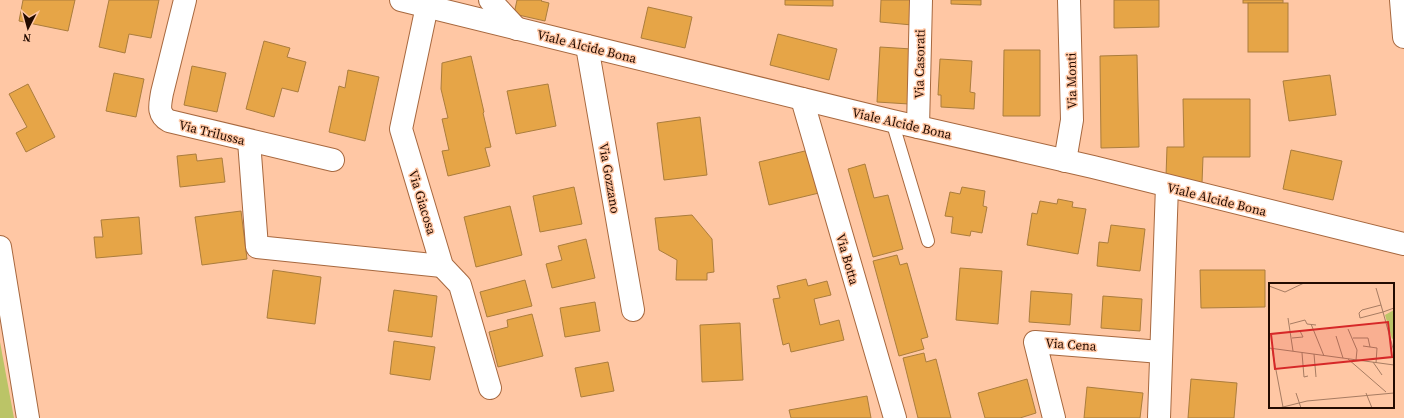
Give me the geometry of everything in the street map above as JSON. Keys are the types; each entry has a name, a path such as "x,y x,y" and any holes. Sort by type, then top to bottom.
{"street":[{"name":"Via Trilussa","path":"186,0 162,92 160,107 163,117 168,121 333,160"},
{"name":"Viale Alcide Bona","path":"401,0 892,122 1065,161 1404,244"},
{"path":"490,0 517,29"},
{"name":"Via Casorati","path":"918,127 921,0"},
{"name":"Via Monti","path":"1065,161 1072,120 1069,0"},
{"path":"1401,0 1404,37"},
{"name":"Via Giacosa","path":"427,6 401,129 442,266 460,285 490,388"},
{"name":"Via Gozzano","path":"587,46 633,310"},
{"name":"Via Botta","path":"802,99 894,418"},
{"path":"249,141 257,246 442,266"},
{"path":"1159,418 1167,186"},
{"path":"0,247 28,418"},
{"name":"Via Cena","path":"1054,418 1035,342 1161,352"}],"lane":[{"path":"892,122 928,240"}],"green space":[{"path":"0,342 14,418 0,418"}],"building":[{"path":"23,0 75,0 68,31 19,21"},
{"path":"109,0 159,0 151,38 129,34 125,53 99,47"},
{"path":"517,0 542,0 541,1 549,3 545,21 514,14"},
{"path":"785,0 833,0 833,6 785,5"},
{"path":"881,0 914,0 912,25 880,22"},
{"path":"951,0 981,0 981,5 951,4"},
{"path":"1114,0 1159,0 1159,27 1114,28"},
{"path":"1243,0 1283,0 1283,3 1243,3"},
{"path":"1248,3 1288,3 1288,52 1248,52"},
{"path":"648,7 692,17 685,48 641,38"},
{"path":"778,34 837,49 829,80 770,65"},
{"path":"264,41 290,48 287,57 306,62 298,92 282,88 274,117 246,109"},
{"path":"880,47 912,49 909,104 877,102"},
{"path":"1004,50 1040,50 1040,116 1003,116"},
{"path":"1137,55 1139,147 1101,148 1100,56"},
{"path":"471,56 491,147 485,148 490,166 448,176 442,151 449,150 442,119 448,118 441,89 442,63"},
{"path":"940,59 972,61 970,92 975,93 974,109 941,107 941,95 938,95"},
{"path":"192,66 226,73 217,112 184,105"},
{"path":"348,70 379,77 365,141 329,132 339,86 345,88"},
{"path":"114,73 144,79 136,117 106,111"},
{"path":"1330,75 1336,115 1289,121 1283,81"},
{"path":"28,84 55,137 26,152 16,133 27,127 9,94"},
{"path":"548,84 556,126 516,134 507,91"},
{"path":"1183,99 1250,99 1250,157 1203,157 1202,183 1166,176 1167,147 1184,147"},
{"path":"700,117 707,175 664,180 657,123"},
{"path":"809,150 819,193 769,205 759,162"},
{"path":"1291,150 1342,161 1333,200 1283,189"},
{"path":"196,154 197,161 222,158 225,182 180,187 177,156"},
{"path":"865,164 874,198 888,195 903,249 873,257 848,169"},
{"path":"574,187 582,224 540,232 533,196"},
{"path":"962,187 985,191 983,206 987,207 982,233 971,231 970,236 951,233 953,217 945,216 950,192 960,194"},
{"path":"1058,199 1073,202 1072,207 1086,209 1078,254 1027,245 1032,213 1037,214 1040,201 1057,204"},
{"path":"510,206 522,255 476,267 464,217"},
{"path":"241,211 247,259 202,265 195,217"},
{"path":"692,215 712,239 714,272 707,273 707,280 676,280 677,260 659,250 655,218"},
{"path":"139,217 142,254 96,258 94,237 103,237 101,220"},
{"path":"1111,225 1145,229 1140,271 1097,266 1099,242 1108,243"},
{"path":"586,239 595,278 552,288 546,264 562,260 558,246"},
{"path":"897,255 900,265 907,263 928,337 921,339 924,349 899,356 873,261"},
{"path":"960,268 1002,271 998,324 956,320"},
{"path":"273,270 321,277 315,324 267,318"},
{"path":"1200,270 1265,270 1265,307 1201,308"},
{"path":"806,279 808,286 827,281 831,295 814,299 820,325 839,320 844,340 791,352 789,343 783,345 773,299 780,298 777,286"},
{"path":"525,280 532,306 487,317 480,292"},
{"path":"394,290 437,296 432,337 388,331"},
{"path":"1031,291 1072,294 1070,325 1029,322"},
{"path":"1103,296 1142,299 1140,331 1101,328"},
{"path":"595,302 600,331 565,337 560,308"},
{"path":"532,314 543,356 498,367 489,332 508,327 507,320"},
{"path":"740,323 743,380 702,382 700,325"},
{"path":"394,341 435,347 430,380 390,374"},
{"path":"924,353 926,362 936,359 951,418 918,418 903,358"},
{"path":"608,362 614,391 581,397 575,368"},
{"path":"1027,379 1036,413 1020,418 985,418 978,393"},
{"path":"1191,379 1237,383 1234,418 1188,418"},
{"path":"1087,387 1143,393 1140,418 1084,418"},
{"path":"867,396 871,418 791,418 789,410"}]}
